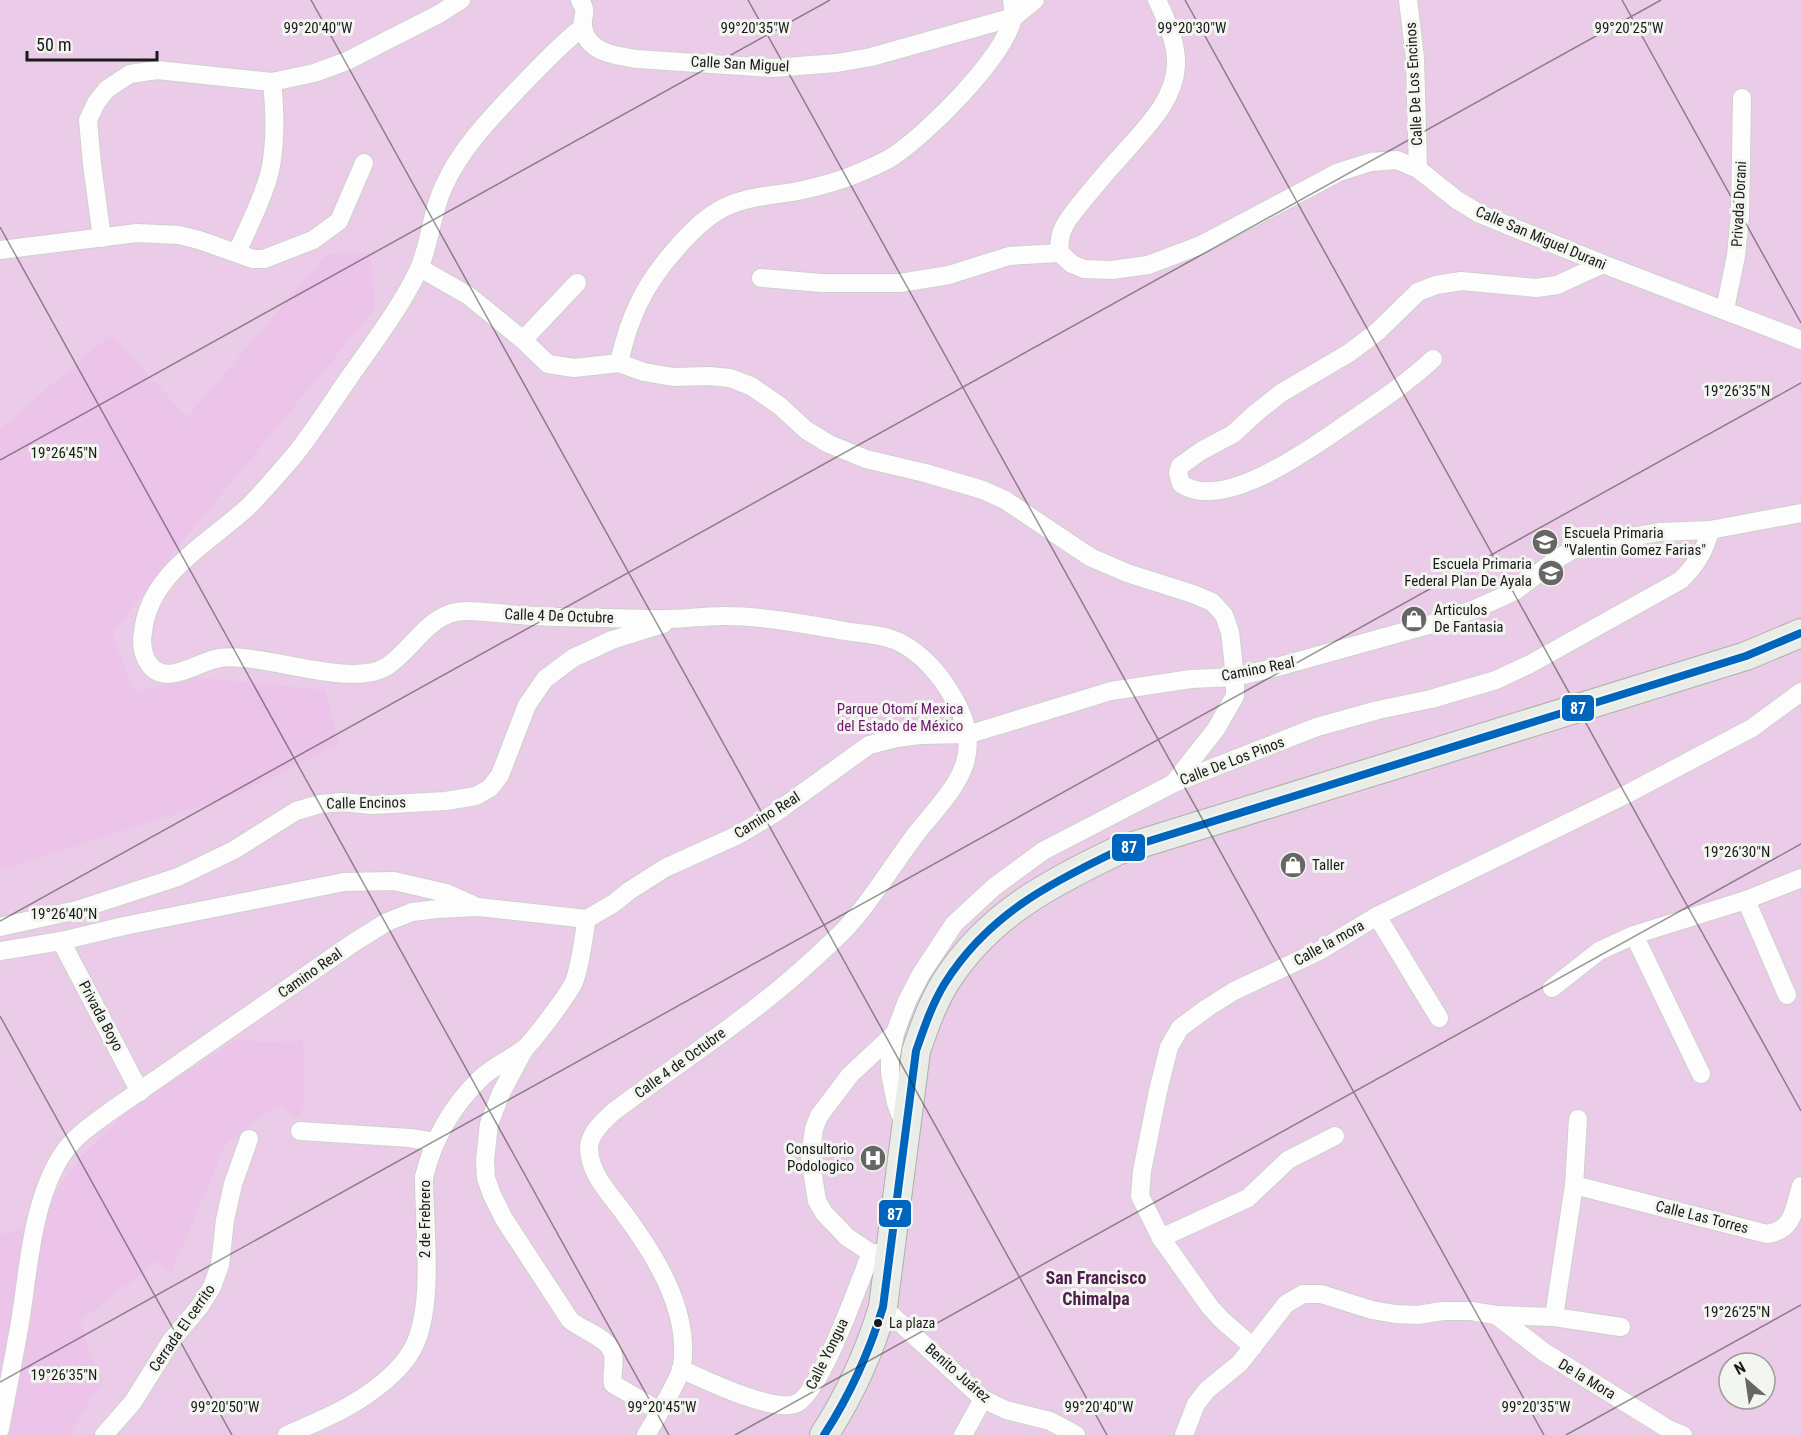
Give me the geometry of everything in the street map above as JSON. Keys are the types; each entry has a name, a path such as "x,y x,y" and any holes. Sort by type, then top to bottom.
{"main road":[{"path":"824,1435 845,1402 861,1370 883,1307 880,1253 905,1127 916,1051 944,984 974,944 1014,908 1065,876 1117,851 1746,656 1801,633"}],"street":[{"path":"102,238 88,120 96,103 107,89 130,74 157,70 272,82 314,73 346,61 439,14 461,0"},
{"name":"Calle San Miguel","path":"580,0 585,9 583,27 591,43 600,51 616,56 773,68 805,67 871,57 1035,0"},
{"path":"761,278 822,283 900,284 949,275 1009,256 1060,253 1058,242 1061,230 1099,180 1159,112 1172,87 1176,66 1173,38 1157,0"},
{"name":"Calle De Los Encinos","path":"1408,0 1415,58 1418,169"},
{"path":"619,363 625,337 643,292 659,269 703,221 720,210 741,201 798,191 846,178 891,158 946,111 972,82 1002,45 1013,8"},
{"path":"583,27 568,38 520,87 458,159 434,208 420,268 470,296 524,340 548,364 574,368 619,363 644,372 673,377 730,378 751,386 780,406 806,430 829,444 866,459 925,472 983,490 1005,500 1090,557 1127,573 1212,602 1224,615 1230,632 1235,696 1228,712 1174,783"},
{"path":"237,252 251,222 271,167 275,127 272,82"},
{"name":"Privada Dorani","path":"1725,309 1736,256 1740,215 1742,98"},
{"name":"Calle San Miguel Durani","path":"1060,253 1072,264 1084,269 1112,270 1148,265 1201,245 1340,172 1371,162 1397,160 1418,169 1457,200 1480,214 1801,340"},
{"path":"0,250 137,233 179,235 253,259 264,259 314,240 339,221 364,163"},
{"path":"1433,359 1405,384 1270,473 1228,488 1189,489 1181,484 1178,473 1180,466 1233,434 1281,393 1349,353 1377,332 1418,292 1436,285 1461,281 1536,288 1557,285 1603,264"},
{"name":"Calle 4 De Octubre","path":"420,268 388,322 301,447 247,507 165,579 151,602 143,624 142,643 145,658 153,670 164,674 177,673 221,657 247,658 294,668 349,673 374,672 389,665 431,624 446,614 460,610 532,616 673,620 720,616 758,618 865,634 904,644 933,669 950,690 970,734"},
{"path":"524,340 577,283"},
{"name":"Camino Real","path":"0,1429 34,1232 51,1176 64,1152 79,1134 356,940 387,922 412,912 478,908 586,919 665,868 738,835 775,813 869,745 919,735 970,734 1111,691 1191,679 1235,677 1385,638 1475,609 1515,591 1572,550 1591,544 1659,532 1710,530 1801,513"},
{"name":"Calle De Los Pinos","path":"905,1127 896,1103 890,1073 890,1052 894,1033 907,1001 954,924 994,887 1043,850 1174,783 1317,727 1378,710 1431,699 1496,680 1530,664 1681,580 1697,563 1707,545 1710,530"},
{"name":"Calle Encinos","path":"0,927 77,910 178,877 234,850 296,811 320,804 342,802 372,805 446,801 476,796 490,788 500,775 527,705 545,680 573,658 602,645 673,620"},
{"name":"Calle la mora","path":"1253,1347 1216,1314 1161,1238 1140,1196 1142,1171 1169,1047 1180,1028 1234,991 1319,951 1377,916 1627,794 1752,728 1801,692"},
{"name":"Calle 4 de Octubre","path":"646,1435 681,1369 683,1344 679,1318 658,1263 595,1173 589,1147 592,1136 600,1124 613,1112 760,1005 844,931 918,832 946,799 965,762 970,734"},
{"path":"1552,988 1599,951 1634,935 1746,900 1801,878"},
{"path":"0,951 61,941 124,926 344,882 394,881 446,893 478,908"},
{"path":"1746,900 1787,995"},
{"path":"1377,916 1439,1018"},
{"name":"2 de Frebrero","path":"287,1435 354,1404 402,1365 415,1343 424,1308 424,1177 435,1142 449,1118 480,1078 525,1048 574,983 586,919"},
{"path":"1634,935 1701,1074"},
{"name":"Privada Boyo","path":"61,941 140,1092"},
{"path":"880,1253 846,1237 824,1213 817,1201 810,1157 819,1116 850,1075 894,1033"},
{"path":"525,1048 501,1093 489,1124 485,1160 486,1178 492,1195 504,1219 570,1320 611,1348 614,1357 612,1378 614,1384 659,1411"},
{"path":"1554,1317 1574,1185 1578,1119"},
{"path":"300,1131 410,1138 435,1142"},
{"path":"1161,1238 1241,1202 1262,1186 1288,1160 1335,1136"},
{"name":"Cerrada El cerrito","path":"104,1435 133,1402 171,1341 200,1306 212,1287 220,1265 225,1220 233,1184 249,1139"},
{"name":"Calle Las Torres","path":"1574,1185 1767,1234 1777,1233 1786,1227 1791,1219 1801,1186"},
{"name":"Calle Yongua","path":"681,1369 753,1399 775,1404 795,1404 807,1396 817,1380 880,1253"},
{"path":"1184,1435 1196,1404 1207,1390 1240,1363 1279,1311 1293,1298 1304,1294 1321,1294 1372,1310 1395,1314 1418,1315 1442,1311 1471,1311 1496,1315 1554,1317 1621,1327"},
{"name":"Benito Juárez","path":"883,1307 983,1399 1006,1410 1050,1421 1076,1435"},
{"name":"De la Mora","path":"1496,1315 1544,1352 1668,1430 1683,1435"},
{"path":"963,1435 983,1399"}],"green space":[{"name":"Parque Otomí Mexica del Estado de México","path":"0,0 1801,0 1801,1435 0,1435"}],"shaded area":[{"path":"370,252 375,309 187,536 112,635 135,692 197,677 325,690 339,744 238,794 0,870 0,429 111,334 187,417 327,254"},
{"path":"238,1039 259,1042 303,1041 304,1105 299,1118 277,1105 226,1144 170,1276 158,1261 80,1321 90,1353 103,1380 69,1435 0,1435 0,1236 37,1221 79,1158 132,1107"}],"transit line":[{"name":"87","path":"824,1435 858,1373 883,1307 916,1051 932,1008 945,983 962,959 1000,920 1043,890 1117,851 1746,656 1801,633"}],"place":[{"name":"Escuela Primaria \"Valentin Gomez Farias\"","path":"1545,542"},
{"name":"Escuela Primaria Federal Plan De Ayala","path":"1551,573"},
{"name":"Articulos De Fantasia","path":"1414,619"},
{"name":"Taller","path":"1293,865"},
{"name":"Consultorio Podologico","path":"873,1158"},
{"name":"La plaza","path":"878,1323"}],"district":[{"name":"San Francisco Chimalpa","path":"1096,1288"}]}
